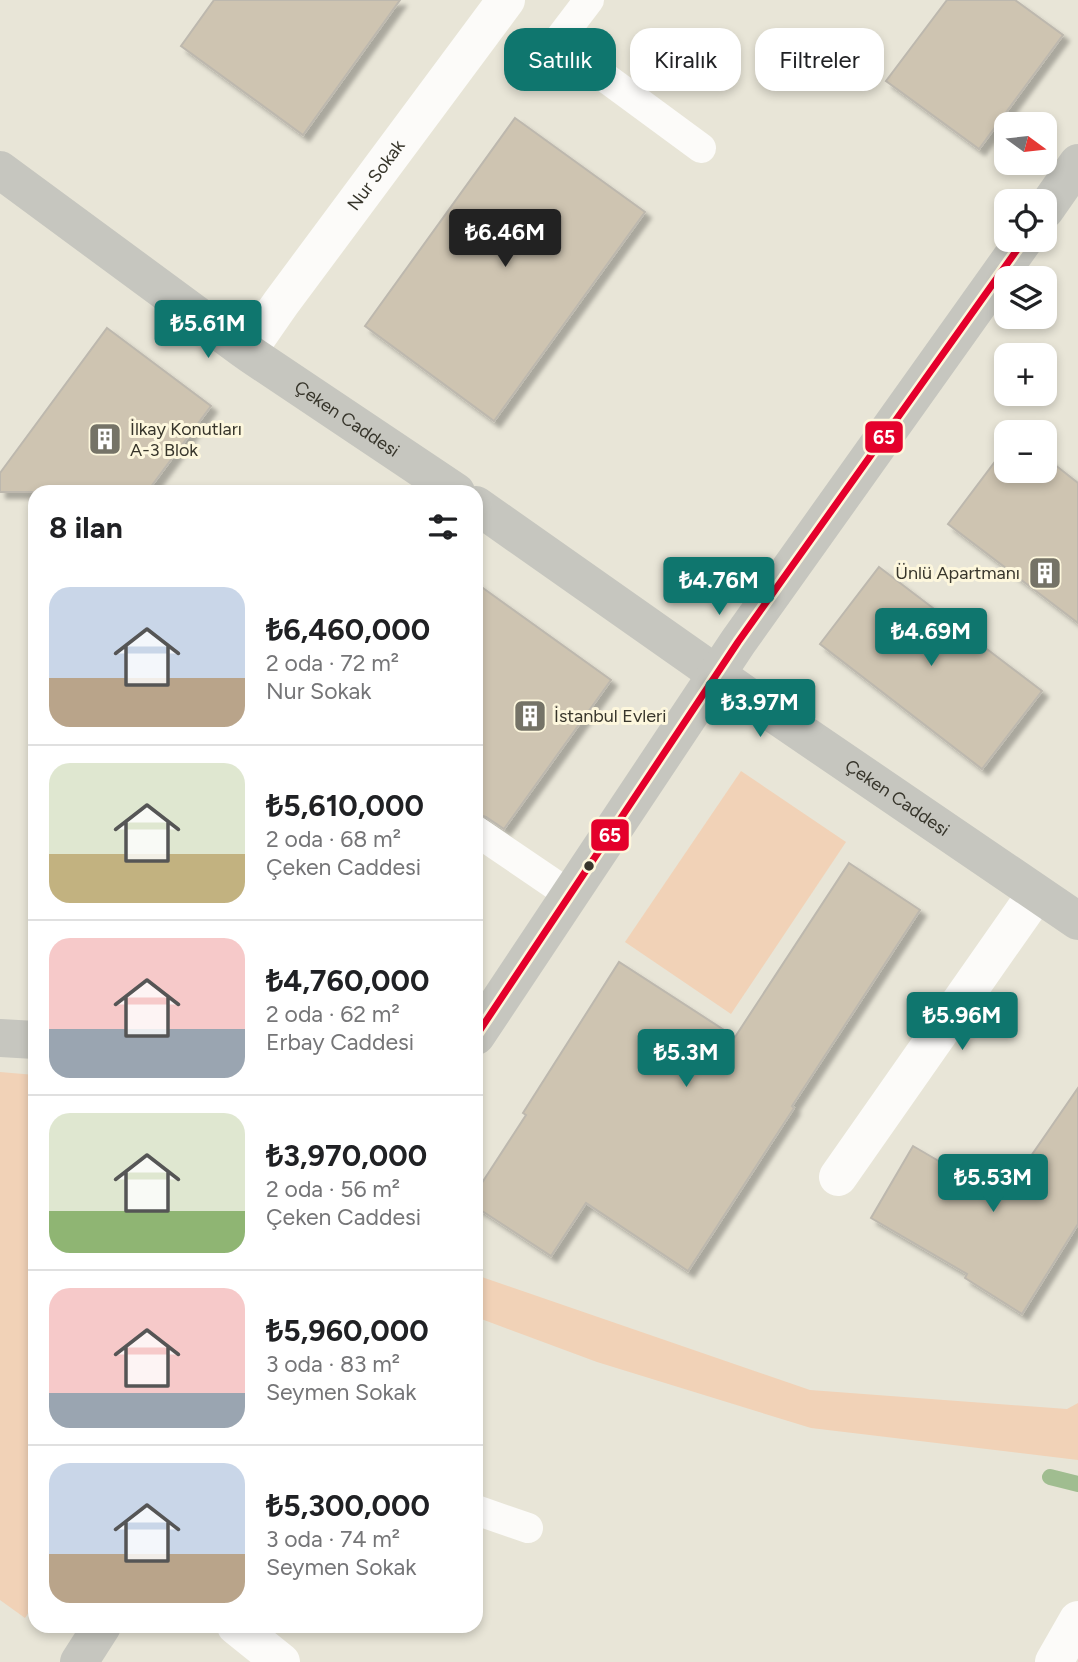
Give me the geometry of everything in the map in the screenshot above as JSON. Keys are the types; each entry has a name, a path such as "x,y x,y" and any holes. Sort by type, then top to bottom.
{"street":[{"name":"Nur Sokak","path":"247,352 506,0"},
{"path":"1057,193 1078,163"},
{"name":"Çeken Caddesi","path":"0,170 247,352 446,485"},
{"path":"483,1026 717,674 1016,252"},
{"name":"Çeken Caddesi","path":"483,510 1078,921"},
{"path":"838,1177 1036,894"},
{"path":"0,1038 28,1040"},
{"path":"1054,1662 1078,1620"},
{"path":"79,1662 98,1633"},
{"path":"245,1633 281,1662"}],"lane":[{"path":"589,0 557,42 701,149"},
{"path":"483,836 570,895"},
{"path":"483,1512 528,1528"}],"shaded area":[{"path":"741,771 846,842 731,1014 625,942"},
{"path":"0,1072 28,1074 28,1614 25,1618 0,1600"},
{"path":"483,1277 810,1390 1067,1409 1078,1403 1078,1460 811,1428 597,1362 483,1320"}],"building":[{"path":"214,0 400,0 303,135 181,46"},
{"path":"947,0 1015,0 1063,35 1006,112 994,112 994,129 979,149 886,81"},
{"path":"515,118 645,212 494,421 365,326"},
{"name":"İlkay Konutları A-3 Blok","path":"107,328 211,406 152,485 28,485 28,492 0,492 0,473"},
{"name":"Ünlü Apartmanı","path":"994,463 994,483 1057,483 1057,466 1078,483 1078,623 948,524"},
{"path":"879,567 1042,691 982,769 820,644"},
{"name":"İstanbul Evleri","path":"483,588 611,680 504,829 483,816"},
{"path":"849,863 920,910 688,1271 586,1203 551,1256 483,1212 483,1181 619,962 735,1037"},
{"path":"1078,1088 1078,1224 1022,1314 965,1278 967,1274 871,1218 913,1146 1002,1198"}],"waterway":[{"path":"1050,1477 1078,1484"}],"transit line":[{"name":"65","path":"483,1025 738,642 1015,252"}],"place":[{"name":"İlkay Konutları A-3 Blok","path":"105,439"},
{"name":"Ünlü Apartmanı","path":"1045,573"},
{"name":"İstanbul Evleri","path":"530,716"}]}
